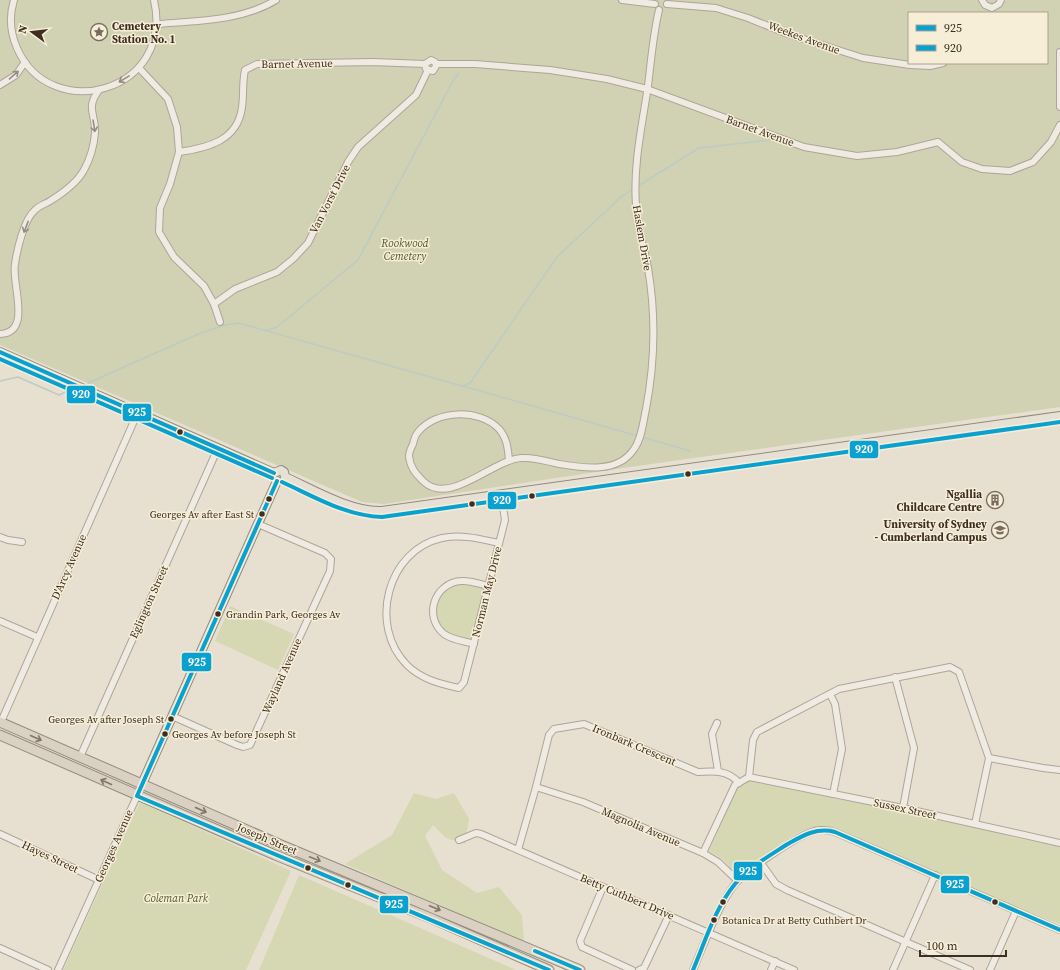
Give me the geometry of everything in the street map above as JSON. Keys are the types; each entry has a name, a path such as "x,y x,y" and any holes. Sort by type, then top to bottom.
{"highway":[{"name":"Joseph Street","path":"0,722 285,846 580,970"},
{"name":"Joseph Street","path":"0,735 137,796 549,970"},
{"name":"Georges Avenue","path":"137,796 142,784"}],"main road":[{"path":"0,352 138,412 279,477 355,508 368,511 382,511 1060,416"},
{"name":"Georges Avenue","path":"142,784 279,477"}],"street":[{"path":"14,0 11,14 12,32 16,46 24,62 38,76 57,86 77,91 99,90 119,82 139,68 152,48 156,33 157,24 154,0"},
{"path":"157,24 240,14 268,5 276,0"},
{"path":"622,0 657,2 659,10 665,10 666,2"},
{"path":"982,0 989,10 997,6 1001,0"},
{"name":"Weekes Avenue","path":"666,2 716,8 748,18 788,34 863,58 922,66 936,64"},
{"name":"Haslem Drive","path":"509,460 533,458 578,467 615,465 626,458 638,441 642,429 649,392 654,342 648,268 637,218 635,183 637,153 659,10"},
{"path":"1060,52 1060,107"},
{"name":"Barnet Avenue","path":"179,152 201,149 222,141 235,128 242,108 242,86 245,70 257,64 373,62 425,64 431,60 436,64 475,64 566,72 606,79 647,89 804,147 857,156 897,152 938,142 962,162 982,169 1010,171 1032,162 1052,142 1060,125"},
{"path":"0,85 16,75 24,62"},
{"path":"425,64 428,70 433,71 436,64"},
{"path":"139,68 168,99 177,127 179,152 170,184 160,208 158,232 174,256 204,286 214,304 220,322"},
{"name":"Van Vorst Drive","path":"214,304 234,289 277,272 293,259 308,243 345,168 358,147 416,95 428,70"},
{"path":"0,334 5,334 14,329 19,318 19,306 14,270 20,244 30,216 34,210 56,197 74,183 87,164 95,131 90,105 99,90"},
{"name":"D'Arcy Avenue","path":"0,722 138,412"},
{"path":"464,414 484,418 498,428 506,439 509,460 472,480 446,489 428,486 413,471 409,454 417,433 432,421 448,416 464,414"},
{"name":"Eglington Street","path":"80,757 218,448"},
{"name":"Norman May Drive","path":"499,543 467,536 442,538 422,546 405,559 393,579 386,602 387,626 392,645 407,665 426,679 459,688 464,682 505,520 501,494"},
{"name":"Wayland Avenue","path":"172,716 237,745 243,747 250,745 326,578 331,563 328,556 258,524"},
{"path":"0,537 22,542"},
{"path":"474,644 445,635 438,627 433,610 434,599 439,592 452,583 470,581 488,586"},
{"path":"0,621 37,637"},
{"path":"703,853 735,785 749,777 753,740 757,732 850,685 950,667 959,672 989,758 975,824"},
{"path":"895,677 914,748 914,758 903,808"},
{"path":"830,694 835,704 842,750 833,794"},
{"path":"717,723 712,734 718,771"},
{"name":"Ironbark Crescent","path":"518,850 549,735 554,729 584,724 698,772 718,771 733,776 739,783"},
{"path":"989,758 1060,770"},
{"name":"Sussex Street","path":"749,777 903,808 1060,843"},
{"name":"Magnolia Avenue","path":"536,787 582,802 703,853 718,862 738,881"},
{"name":"Georges Avenue","path":"58,970 137,796"},
{"path":"693,970 727,896 738,881 761,863 802,836 822,830 835,832 1060,930"},
{"name":"Betty Cuthbert Drive","path":"459,840 476,833 481,834 794,970"},
{"name":"Hayes Street","path":"0,834 100,880"},
{"path":"761,863 776,884 970,970"},
{"path":"894,970 935,875"},
{"path":"603,887 580,941 582,947 632,970"},
{"path":"990,970 1016,911"},
{"path":"639,970 644,968 669,915"},
{"path":"0,948 48,970"},
{"path":"771,970 775,961"}],"green space":[{"name":"Rookwood Cemetery","path":"0,0 1060,0 1060,407 630,467 384,504 362,502 0,345"},
{"path":"456,584 473,585 485,588 471,640 458,637 445,630 440,624 438,618 437,611 440,598 449,587"},
{"path":"230,606 294,634 278,670 215,641"},
{"path":"750,781 852,802 856,801 890,811 893,809 977,828 980,827 1012,837 1060,847 1060,924 1025,911 837,828 824,826 802,831 784,841 741,872 736,873 722,859 709,851 738,787"},
{"path":"414,793 436,799 454,793 469,819 465,844 446,838 433,825 425,836 442,870 477,893 499,887 522,915 524,942 345,864 392,835"},
{"name":"Coleman Park","path":"140,802 291,871 246,970 63,970"},
{"path":"299,875 516,970 259,970"}],"waterway":[{"path":"265,331 277,327 358,260 454,79 459,73"},
{"path":"638,186 699,148 771,140"},
{"path":"88,383 196,335 225,325 239,323 462,386 470,383 557,257 621,197 633,189"},
{"path":"0,381 18,377 59,395 68,391"},
{"path":"463,386 638,436"},
{"path":"642,437 690,451"}],"transit line":[{"name":"925","path":"0,352 274,473"},
{"name":"920","path":"0,359 272,478"},
{"name":"920","path":"282,482 331,505 356,513 382,517 1060,422"},
{"name":"925","path":"277,481 137,796 549,970"},
{"name":"925","path":"693,970 716,914 728,893 740,878 759,863 798,838 809,833 822,831 835,832 1060,930"},
{"name":"925","path":"535,951 580,970"}],"place":[{"name":"Cemetery Station No. 1","path":"99,32"},
{"name":"Ngallia Childcare Centre","path":"995,500"},
{"name":"Georges Av after East St","path":"262,514"},
{"name":"University of Sydney - Cumberland Campus","path":"1000,530"},
{"name":"Grandin Park, Georges Av","path":"218,614"},
{"name":"Georges Av after Joseph St","path":"171,719"},
{"name":"Georges Av before Joseph St","path":"165,734"},
{"name":"Botanica Dr at Betty Cuthbert Dr","path":"714,920"}]}
